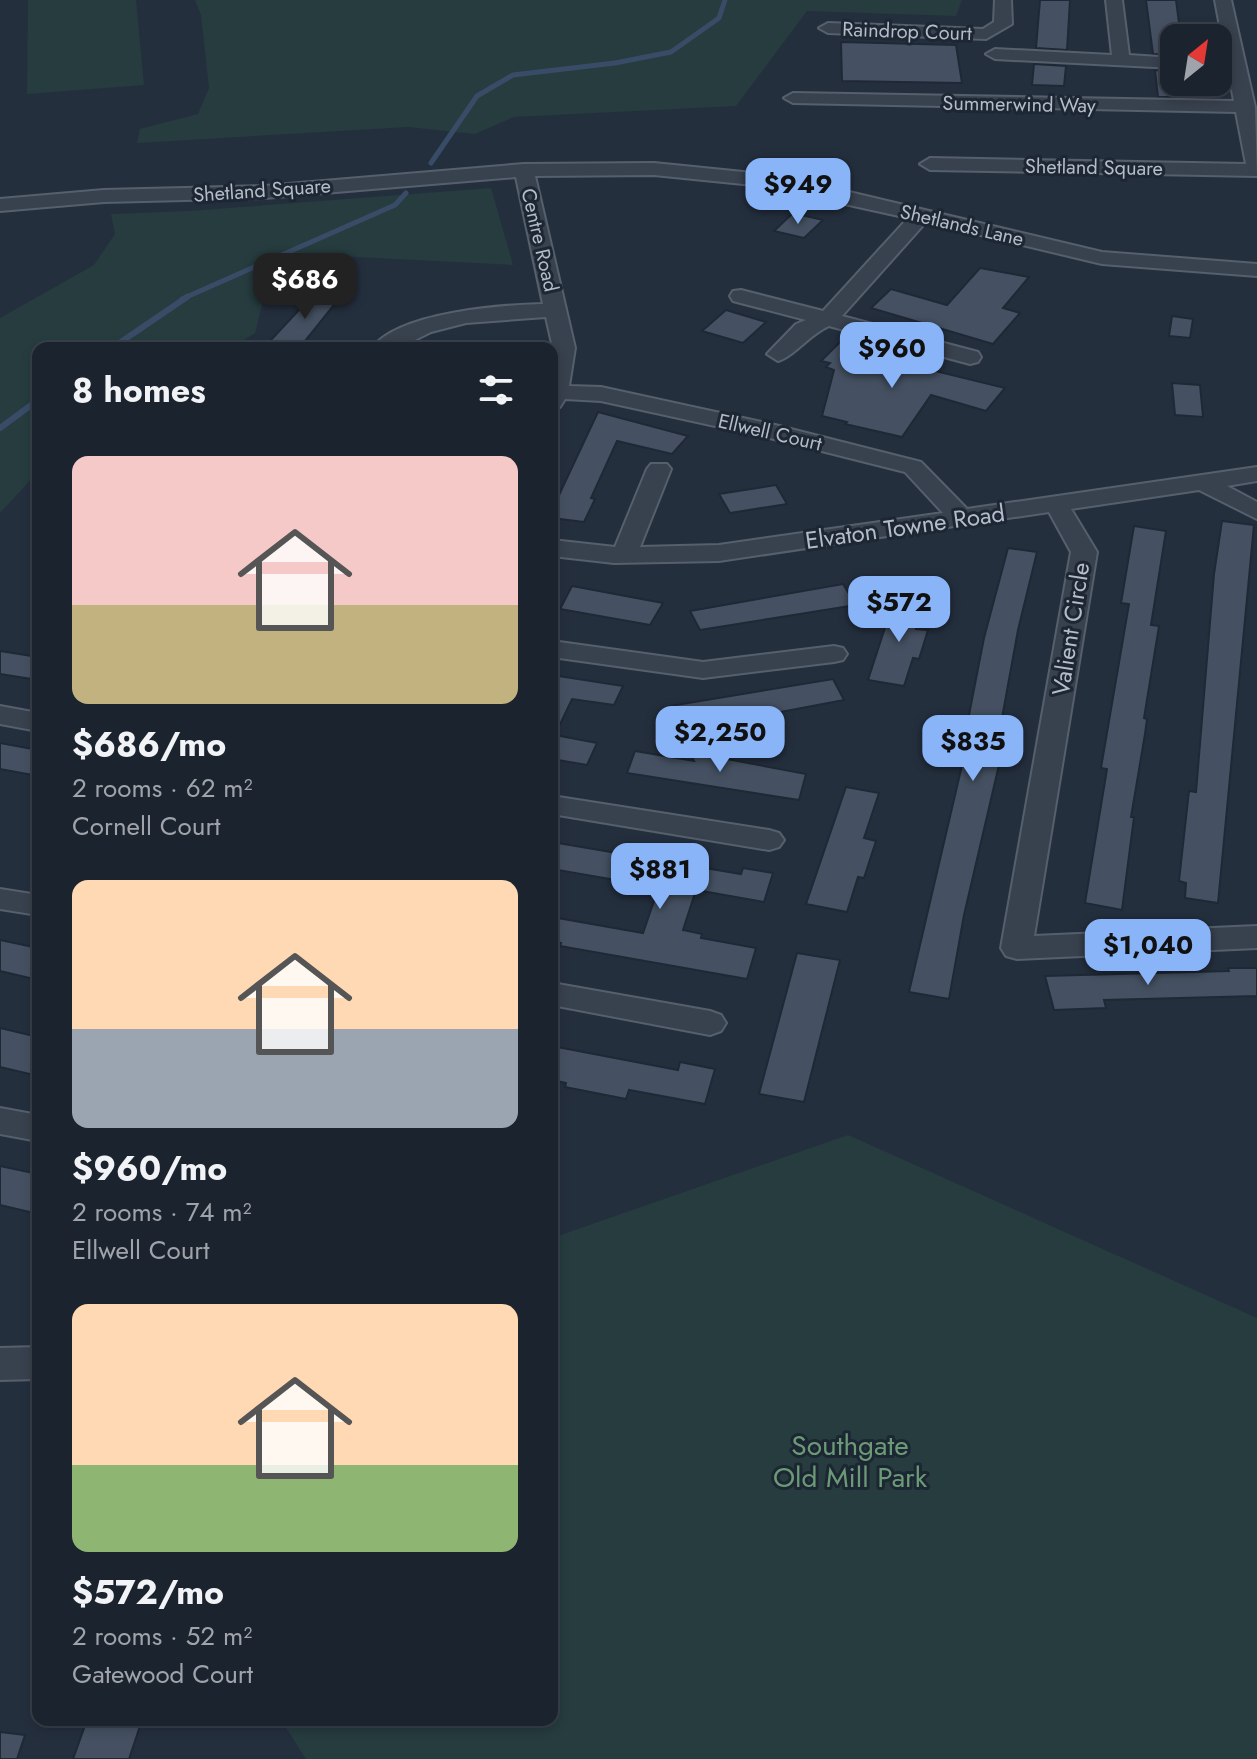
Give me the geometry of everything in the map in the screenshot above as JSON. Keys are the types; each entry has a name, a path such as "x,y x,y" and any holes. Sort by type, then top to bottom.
{"street":[{"path":"991,104 986,34 1003,24 1003,0"},
{"path":"1114,0 1121,60"},
{"path":"1223,0 1257,170"},
{"name":"Raindrop Court","path":"828,28 986,34"},
{"path":"990,66 1121,60 1160,62"},
{"path":"1232,66 1257,66"},
{"name":"Summerwind Way","path":"793,98 1246,107"},
{"name":"Shetland Square","path":"930,164 1257,170"},
{"name":"Shetlands Lane","path":"524,170 641,169 702,173 824,192 1102,258 1257,270"},
{"name":"Shetland Square","path":"0,205 104,196 264,192 524,170"},
{"name":"Centre Road","path":"524,170 564,348 558,381"},
{"path":"778,354 804,329 829,318 921,216"},
{"path":"741,296 970,357"},
{"path":"393,342 405,335 477,313 555,310"},
{"name":"Ellwell Court","path":"558,397 616,397 913,467 961,517"},
{"path":"624,555 659,469"},
{"name":"Elvaton Towne Road","path":"558,549 624,555 719,553 1206,484 1257,474"},
{"path":"1206,484 1257,512"},
{"name":"Valient Circle","path":"1057,505 1084,552 1017,948 1257,937"},
{"path":"558,650 703,670 834,654"},
{"path":"0,715 32,721"},
{"path":"558,806 769,840"},
{"path":"0,899 32,904"},
{"path":"558,995 710,1023"},
{"path":"0,1121 32,1127"},
{"path":"0,1364 32,1363"}],"green space":[{"path":"28,0 136,0 144,85 27,94"},
{"path":"195,0 962,0 956,16 807,11 736,106 514,117 475,134 408,127 137,143 140,129 198,114 209,88 201,15"},
{"path":"491,188 513,265 336,256 266,289 255,333 241,342 32,342 32,478 0,513 0,318 94,265 115,234 111,214"},
{"name":"Southgate Old Mill Park","path":"848,1135 1257,1318 1257,1759 306,1759 285,1726 558,1726 558,1236"}],"building":[{"path":"1040,0 1070,0 1067,50 1036,48"},
{"path":"1146,0 1176,0 1179,24 1160,24 1160,54 1153,54"},
{"path":"841,42 956,45 962,83 842,81"},
{"path":"1034,64 1066,66 1064,86 1032,85"},
{"path":"1155,70 1160,70 1160,96 1174,96 1158,97"},
{"path":"793,213 823,220 804,238 774,231"},
{"path":"980,268 1029,277 1003,308 1020,313 993,344 871,308 891,289 947,305"},
{"path":"312,296 338,300 304,342 270,341"},
{"path":"726,310 766,322 743,343 702,331"},
{"path":"1172,316 1193,319 1190,338 1169,336"},
{"path":"840,342 882,353 878,357 1005,388 986,411 931,395 902,437 845,424 847,422 822,416 834,370 826,367 830,363 821,361"},
{"path":"1172,383 1200,385 1203,417 1175,415"},
{"path":"598,412 688,436 672,454 617,441 591,498 595,499 584,522 558,519 558,497"},
{"path":"776,485 787,504 730,513 719,494"},
{"path":"1222,521 1254,525 1218,903 1185,898 1186,883 1179,881 1189,791 1196,792 1214,574"},
{"path":"1134,526 1166,531 1151,625 1159,626 1131,817 1134,817 1122,910 1085,903 1107,769 1101,768 1129,604 1121,603"},
{"path":"1008,548 1037,552 1018,630 996,751 1002,752 964,915 949,999 909,992 963,761 960,761 984,638"},
{"path":"843,584 856,605 700,630 690,611"},
{"path":"572,586 663,603 650,625 560,609"},
{"path":"894,600 924,604 916,629 928,630 919,659 913,658 904,686 868,680"},
{"path":"0,651 32,656 32,679 0,674"},
{"path":"558,676 623,686 614,705 572,699 558,729"},
{"path":"833,679 844,700 680,731 670,706"},
{"path":"558,736 597,743 587,765 558,760"},
{"path":"0,743 32,749 32,775 0,769"},
{"path":"635,751 694,761 690,752 806,774 799,800 627,773"},
{"path":"846,787 879,793 864,838 876,841 864,878 858,877 847,912 806,904"},
{"path":"558,843 741,874 743,868 773,873 764,902 696,890 683,930 702,934 701,938 756,948 747,979 560,946 558,918 643,933 657,892 638,888 639,884 558,870"},
{"path":"0,940 32,947 32,979 0,971"},
{"path":"797,953 840,960 804,1102 759,1094"},
{"path":"1228,968 1257,968 1257,996 1104,1000 1106,1008 1054,1010 1045,976 1229,971"},
{"path":"0,1028 32,1036 32,1075 0,1067"},
{"path":"558,1047 678,1070 680,1062 715,1069 705,1104 629,1090 626,1099 565,1087 566,1083 558,1081"},
{"path":"0,1166 32,1173 32,1213 0,1205"},
{"path":"85,1726 140,1726 129,1759 73,1759"},
{"path":"0,1732 25,1735 17,1759 0,1759"}],"waterway":[{"path":"431,163 477,96 513,75 615,63 671,52 719,18 725,0"},
{"path":"182,299 395,205 406,193"},
{"path":"121,342 187,297"},
{"path":"0,428 32,404"}]}
